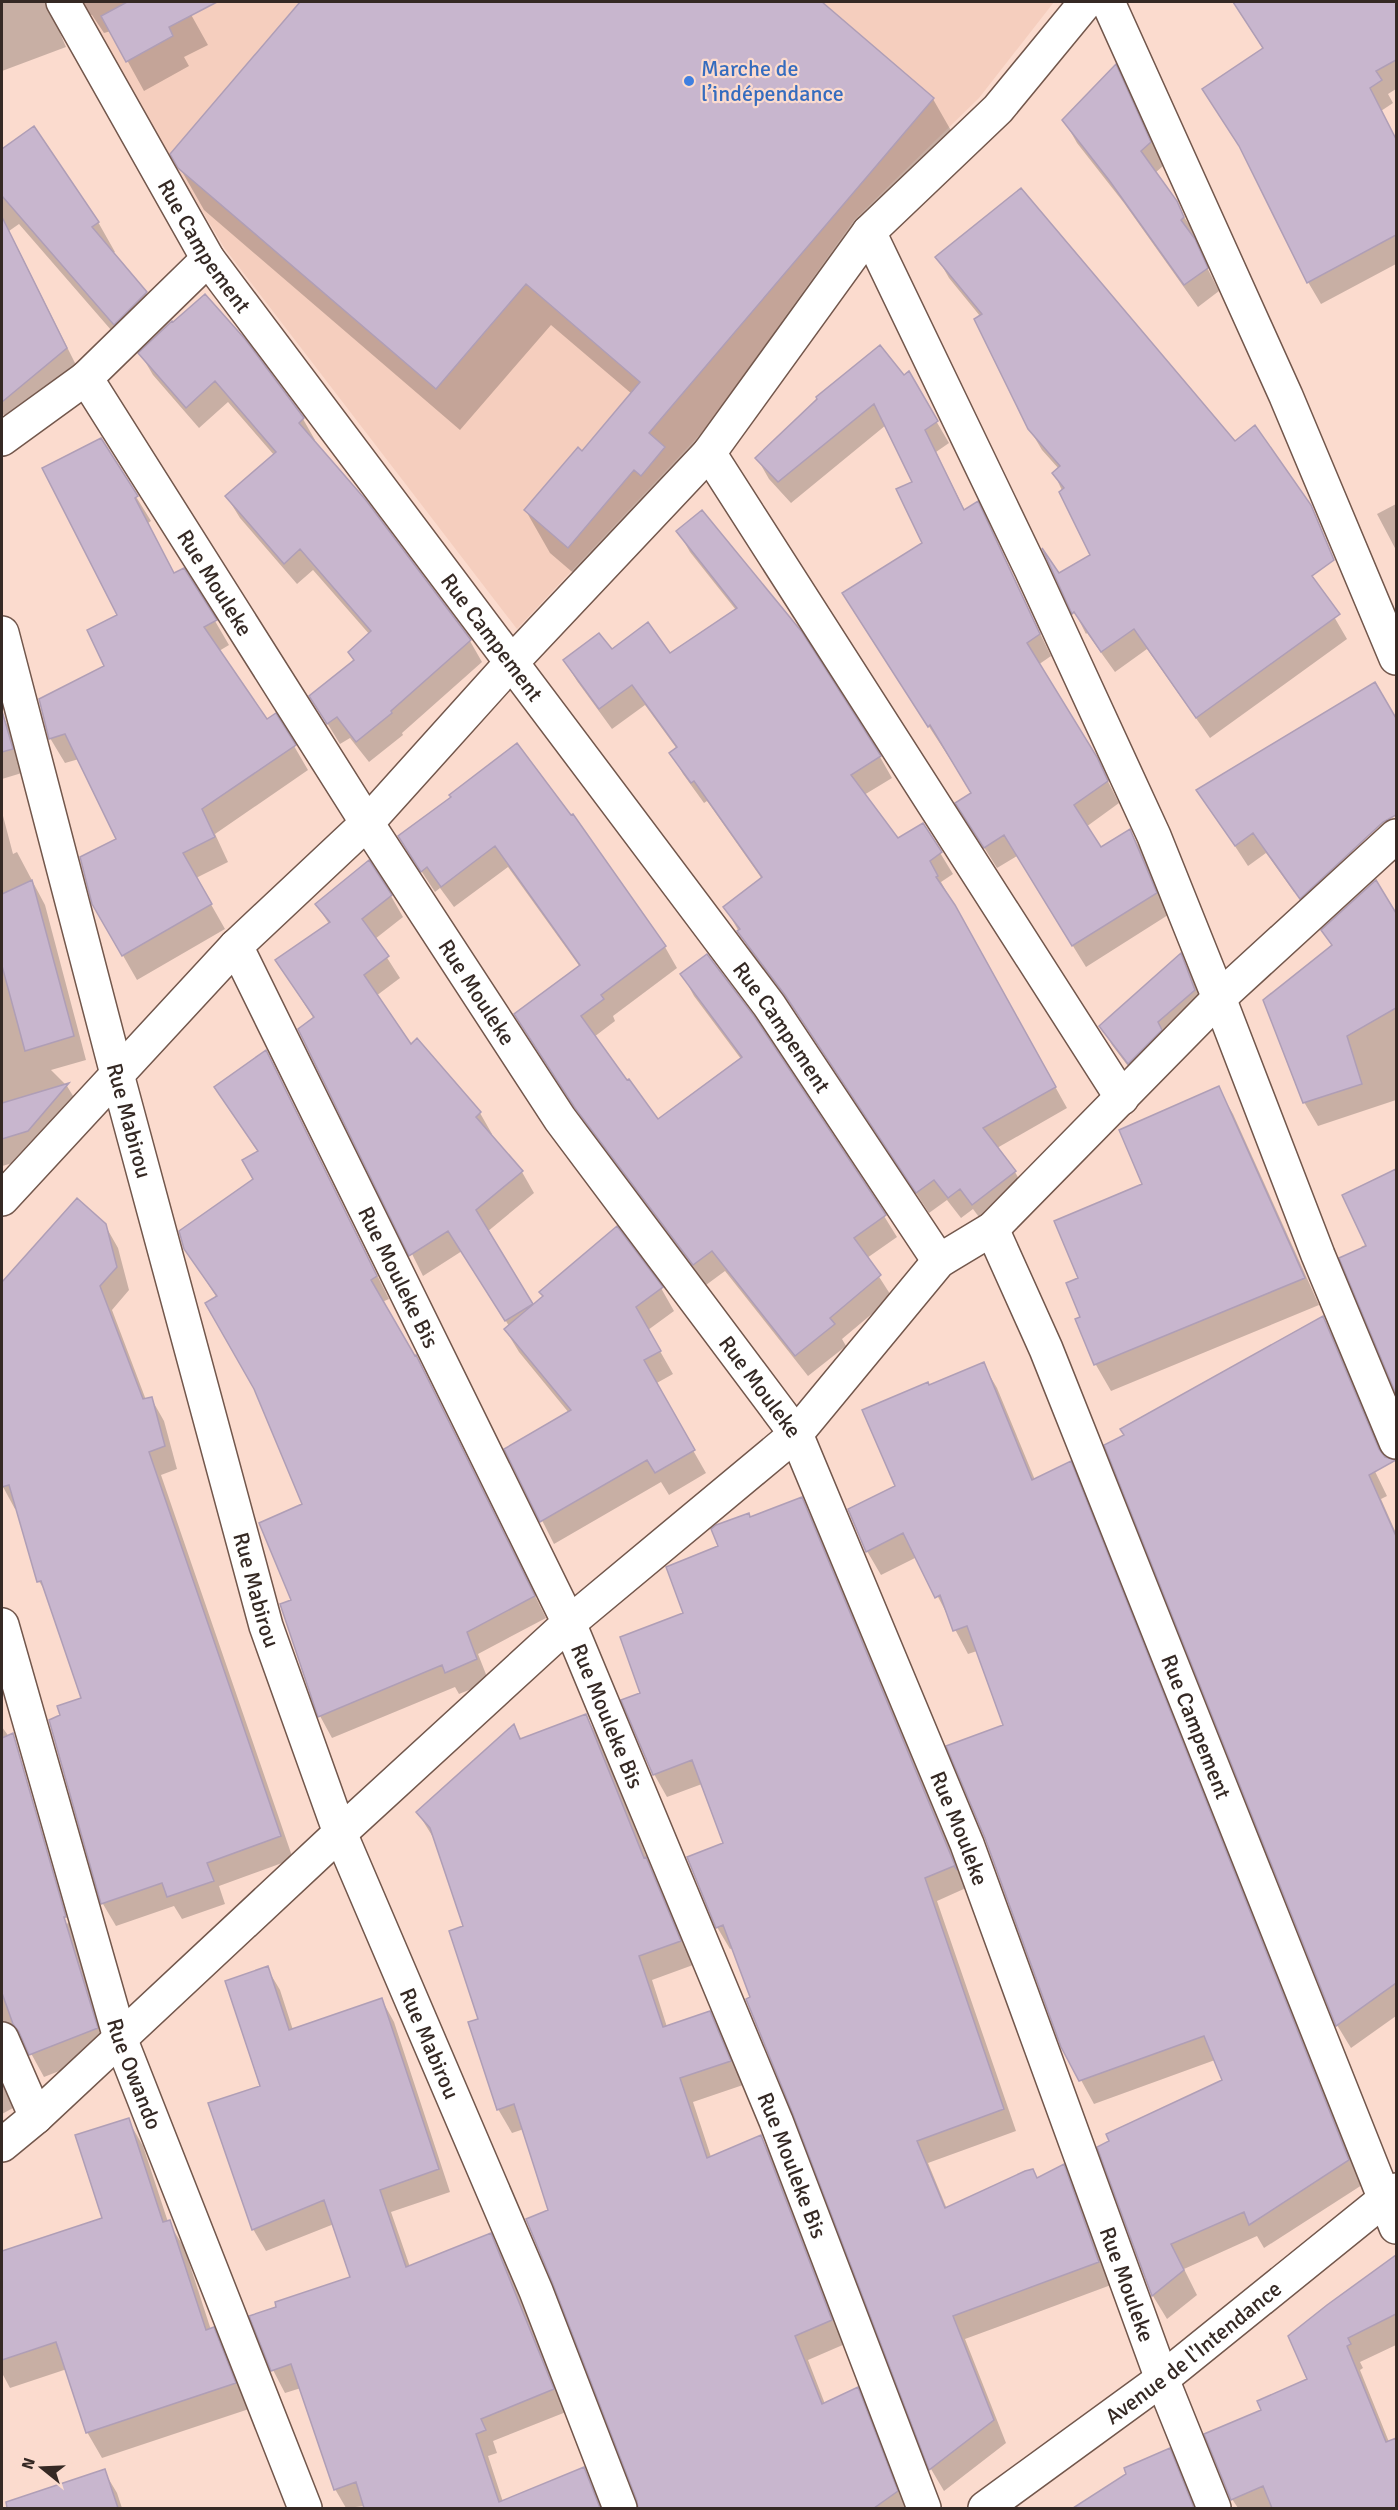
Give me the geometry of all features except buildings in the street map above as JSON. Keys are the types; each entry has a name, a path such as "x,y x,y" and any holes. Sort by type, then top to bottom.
{"street":[{"name":"Rue Campement","path":"63,2 208,259 769,1005 939,1261"},
{"path":"2,1199 236,946 367,823 512,662 709,453 869,232 998,109 1086,2"},
{"path":"1108,2 1286,396 1396,658"},
{"path":"869,232 1031,569 1154,836 1220,998 1318,1255 1396,1442"},
{"path":"2,440 86,378 208,259"},
{"name":"Rue Mouleke","path":"86,378 367,823 560,1119 796,1434 967,1844 1162,2379 1214,2508"},
{"path":"709,453 1122,1098"},
{"name":"Rue Mabirou","path":"2,633 117,1074 266,1626 340,1833 536,2291 620,2508"},
{"path":"2,2145 36,2117 569,1623 796,1434 939,1261 992,1229 1220,998 1396,836"},
{"name":"Rue Mouleke Bis","path":"236,946 569,1623 776,2121 924,2508"},
{"name":"Rue Campement","path":"992,1229 1050,1360 1393,2205"},
{"name":"Rue Owando","path":"2,1625 120,2038 305,2508"},
{"path":"2,2039 36,2117"},
{"name":"Avenue de l'Intendance","path":"985,2508 1162,2379 1393,2205"}],"shaded area":[{"path":"76,2 1054,2 979,98 854,220 705,429 517,629 225,249"}],"place":[{"name":"Marche de l’indépendance","path":"689,81"}]}
